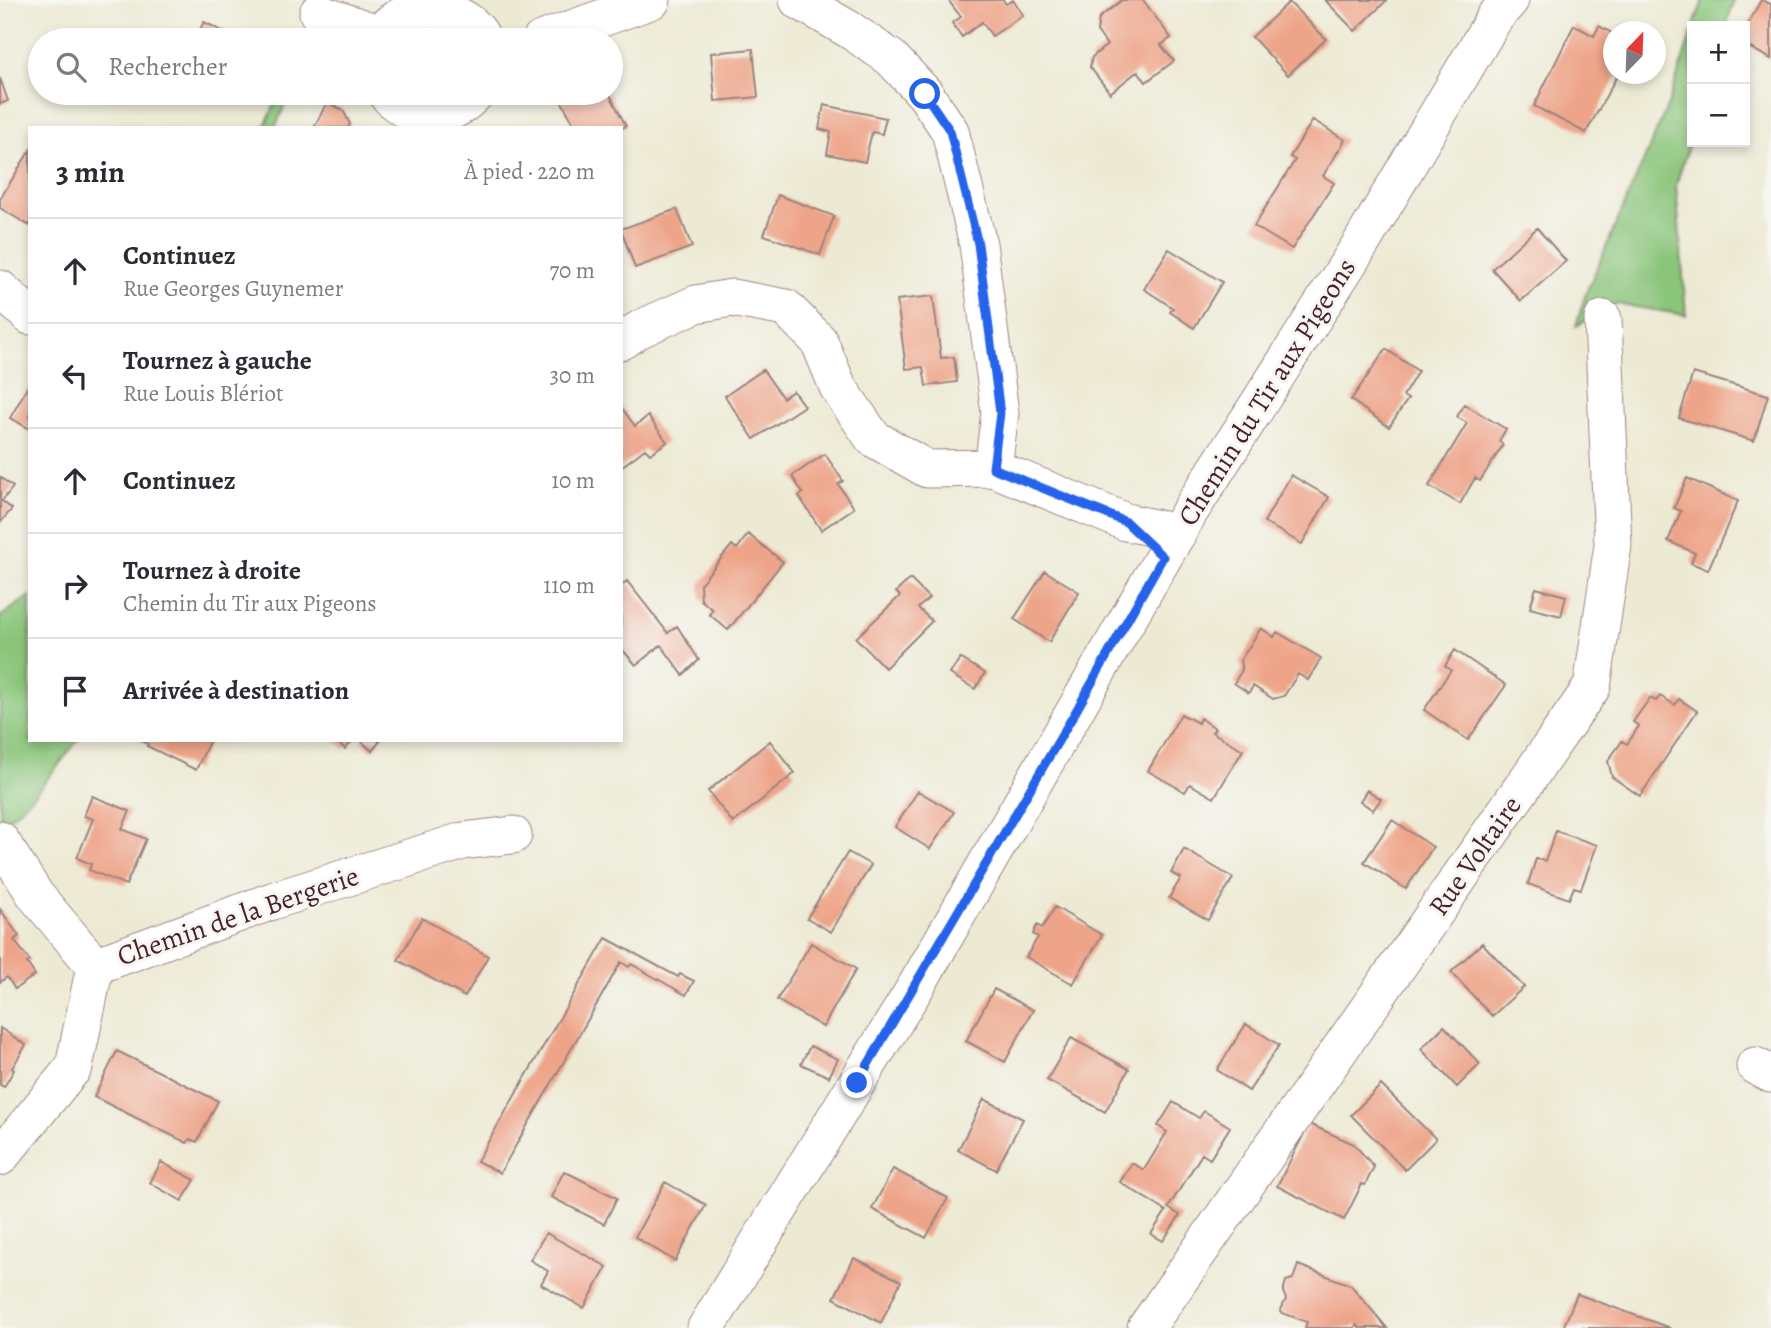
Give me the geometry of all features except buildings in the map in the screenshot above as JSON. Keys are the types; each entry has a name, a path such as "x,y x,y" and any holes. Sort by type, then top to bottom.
{"street":[{"path":"574,28 652,0"},
{"path":"798,0 891,58 925,94 950,131 978,244 1000,413 993,468"},
{"name":"Chemin du Tir aux Pigeons","path":"706,1328 915,988 1170,545 1362,242 1495,17 1510,0"},
{"path":"385,28 405,9 423,4 441,4 458,10 476,28"},
{"path":"318,13 356,28"},
{"path":"398,105 412,113 430,116 449,113 464,105"},
{"path":"0,289 28,314"},
{"path":"623,340 642,328 696,304 732,298 786,308 819,341 838,387 873,438 927,469 993,468 1126,522 1170,545"},
{"name":"Rue Voltaire","path":"1146,1328 1592,687 1613,545 1603,319"},
{"name":"Chemin de la Bergerie","path":"0,1157 74,1067 96,966 272,901 463,841 513,835"},
{"path":"0,840 36,896 96,966"}],"green space":[{"path":"1703,0 1734,0 1728,21 1696,21"},
{"path":"450,27 451,28 401,28"},
{"path":"1687,47 1688,147 1676,185 1686,315 1617,304 1576,326 1586,293 1668,105"},
{"path":"275,105 285,105 276,126 265,126"},
{"path":"28,597 28,742 76,742 21,808 0,824 0,617"}],"route":[{"path":"857,1083 915,988 1163,557 1126,522 993,468 1000,413 978,244 950,131 925,94"}]}
